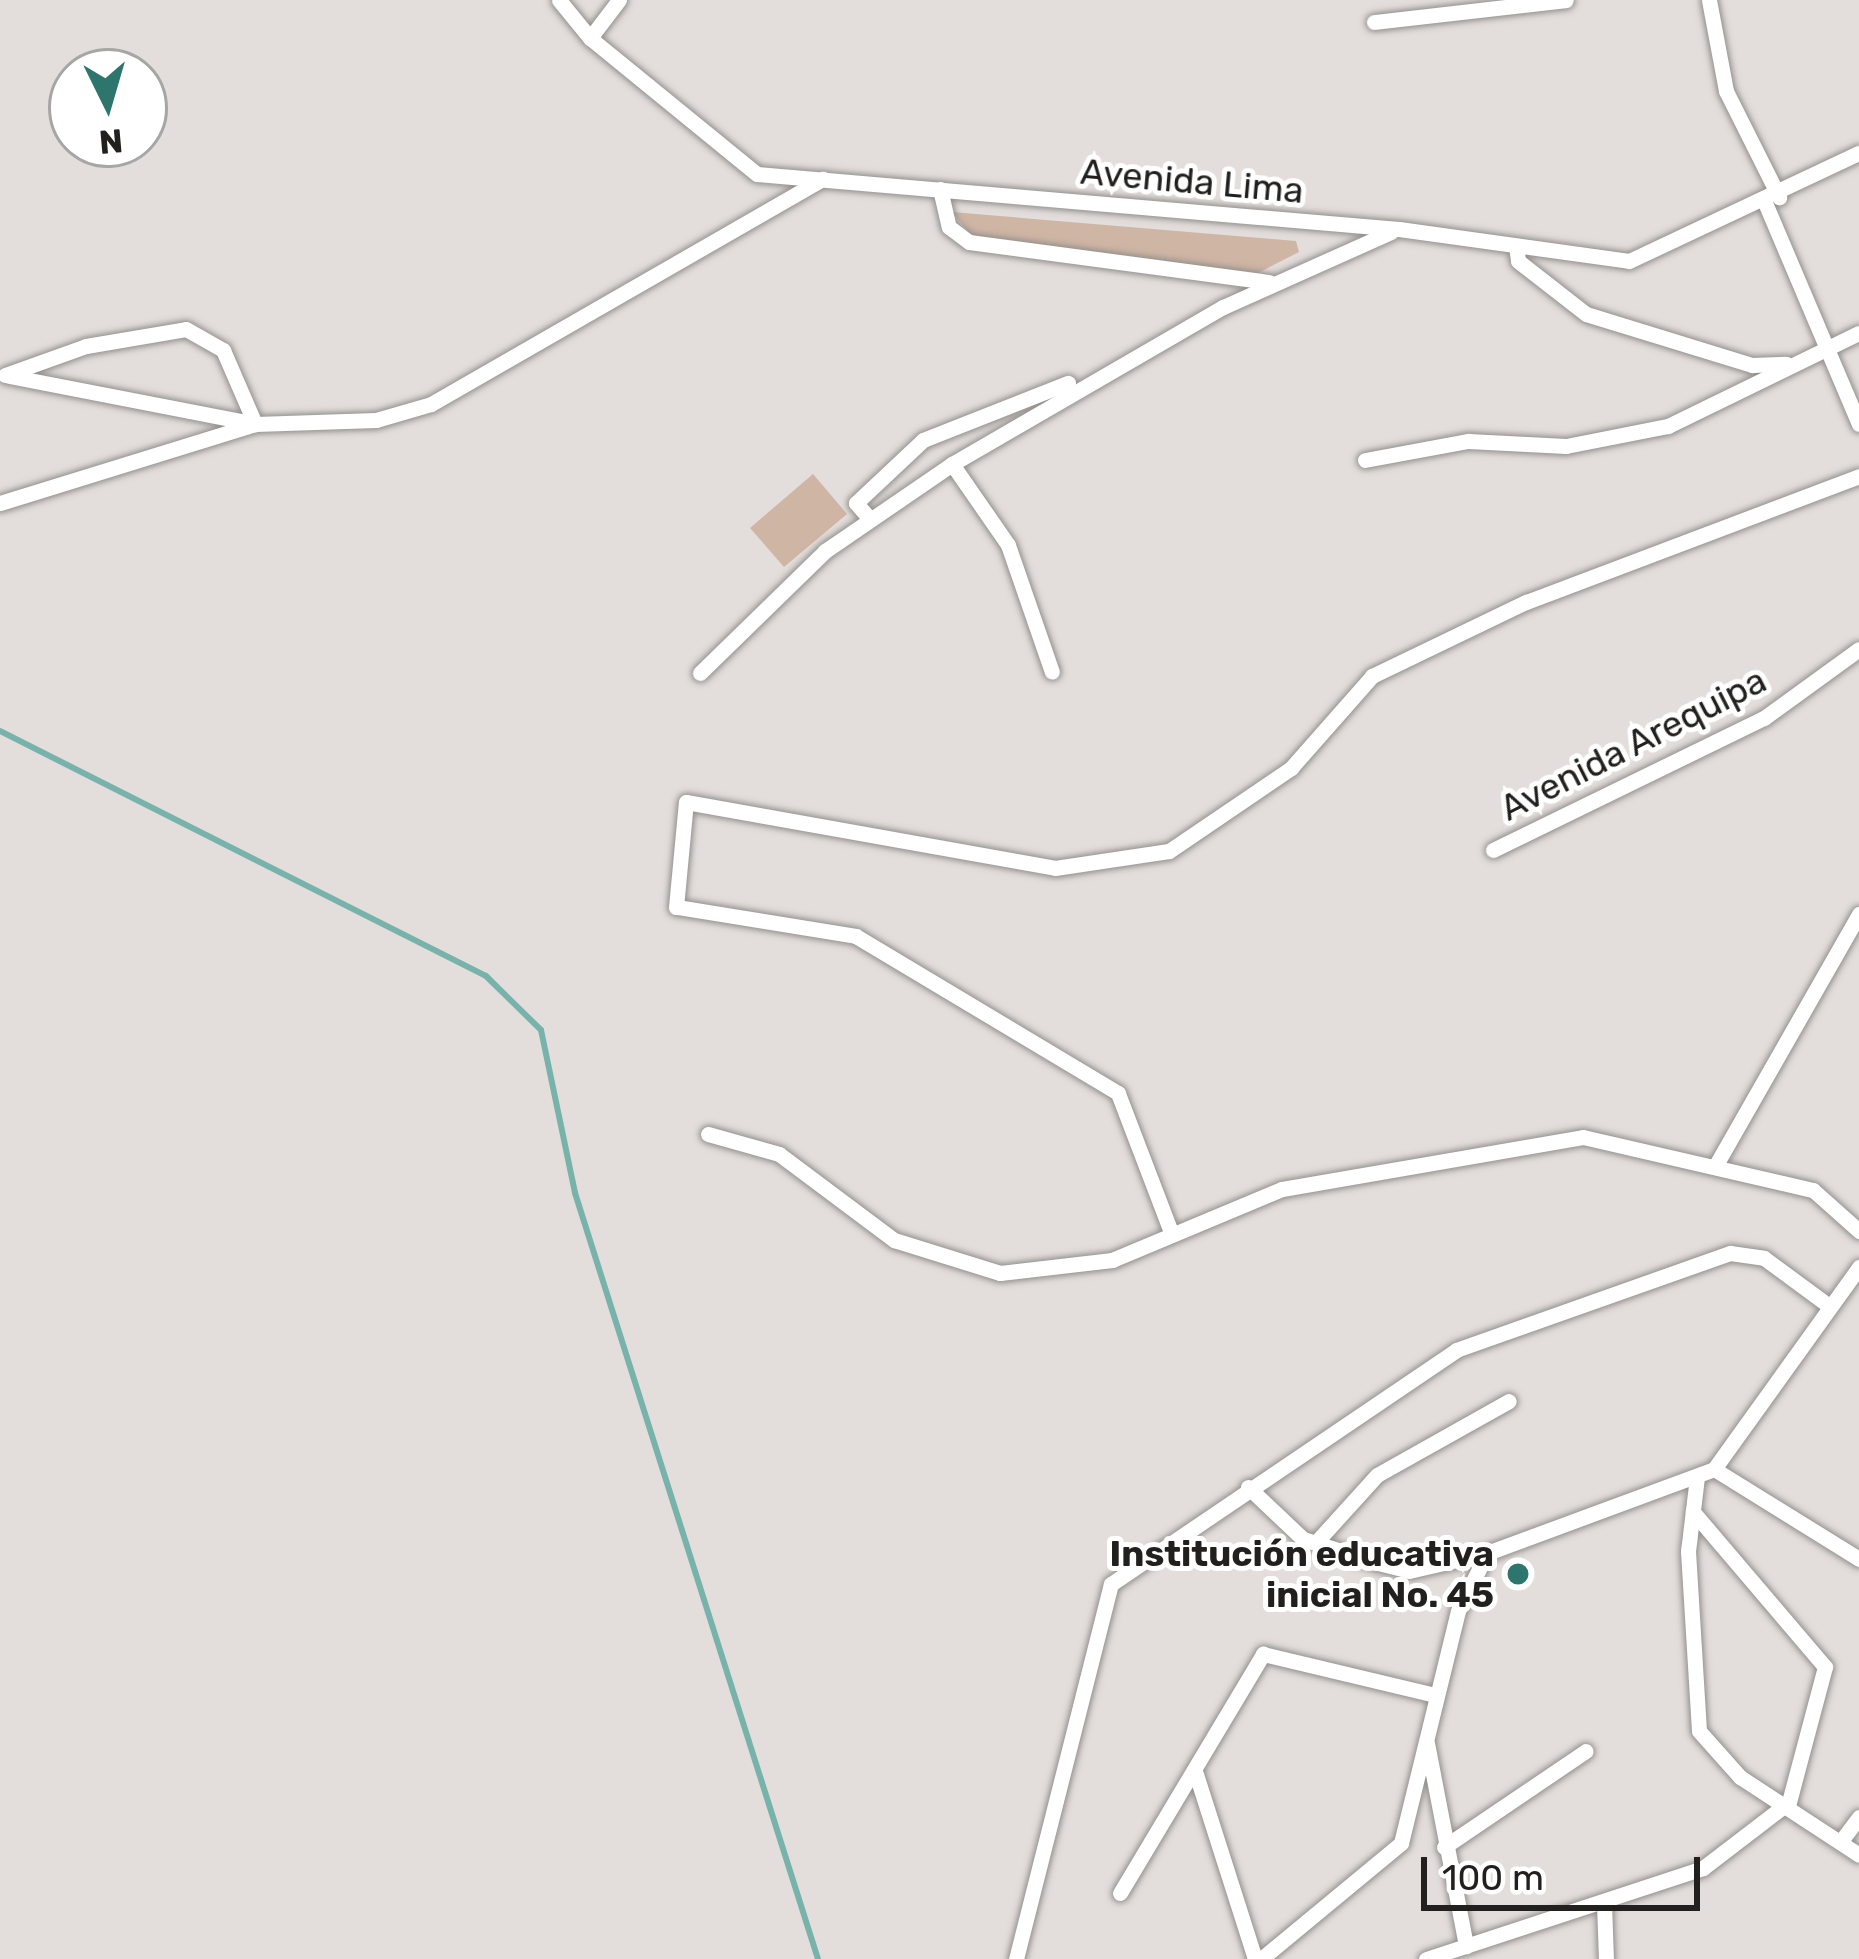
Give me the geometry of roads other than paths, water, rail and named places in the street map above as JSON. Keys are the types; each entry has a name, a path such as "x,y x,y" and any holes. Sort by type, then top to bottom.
{"street":[{"name":"Avenida Lima","path":"559,0 590,38 757,174 1399,229 1628,261 1772,201 1859,153"},
{"path":"590,38 619,0"},
{"path":"1373,22 1566,0"},
{"path":"1710,0 1726,92 1772,201 1825,349 1859,424"},
{"path":"2,375 255,424 376,420 431,404 823,179"},
{"path":"940,189 949,227 969,242 1272,283"},
{"path":"700,673 869,518 952,464 1272,283 1399,229"},
{"path":"1516,246 1518,261 1586,314 1752,365 1787,364"},
{"path":"2,375 86,346 186,329 224,350 255,424"},
{"path":"1365,460 1468,441 1566,446 1668,426 1710,415 1787,364 1859,333"},
{"path":"869,518 856,503 923,440 1068,383"},
{"path":"0,503 255,424"},
{"path":"952,464 1008,545 1052,673"},
{"path":"1171,1232 1118,1093 856,936 676,907 686,802 1055,868 1169,851 1291,768 1372,676 1526,602 1859,476"},
{"name":"Avenida Arequipa","path":"1493,850 1764,718 1859,649"},
{"path":"1718,1163 1859,914"},
{"path":"708,1134 779,1154 864,1224 963,1266 1062,1272 1282,1190 1583,1137 1718,1163 1813,1190 1859,1231"},
{"path":"1016,1959 1111,1584 1437,1358 1718,1254 1764,1258 1829,1306"},
{"path":"1248,1487 1304,1539 1319,1539 1408,1571 1487,1553 1714,1469 1859,1267"},
{"path":"1319,1539 1378,1475 1509,1401"},
{"path":"1714,1469 1859,1559"},
{"path":"1696,1477 1699,1731 1725,1764 1844,1837 1859,1855"},
{"path":"1426,1959 1703,1868 1789,1802 1825,1667 1693,1512"},
{"path":"1196,1774 1258,1959 1387,1862 1435,1694 1487,1553"},
{"path":"1120,1893 1196,1774 1263,1654 1435,1694"},
{"path":"1426,1736 1466,1946"},
{"path":"1444,1847 1586,1751"},
{"path":"1844,1837 1859,1817"},
{"path":"1604,1903 1606,1959"}],"waterway":[{"path":"0,731 486,976 541,1030 575,1193 818,1959"}],"place":[{"name":"Institución educativa inicial No. 45","path":"1518,1574"}]}
